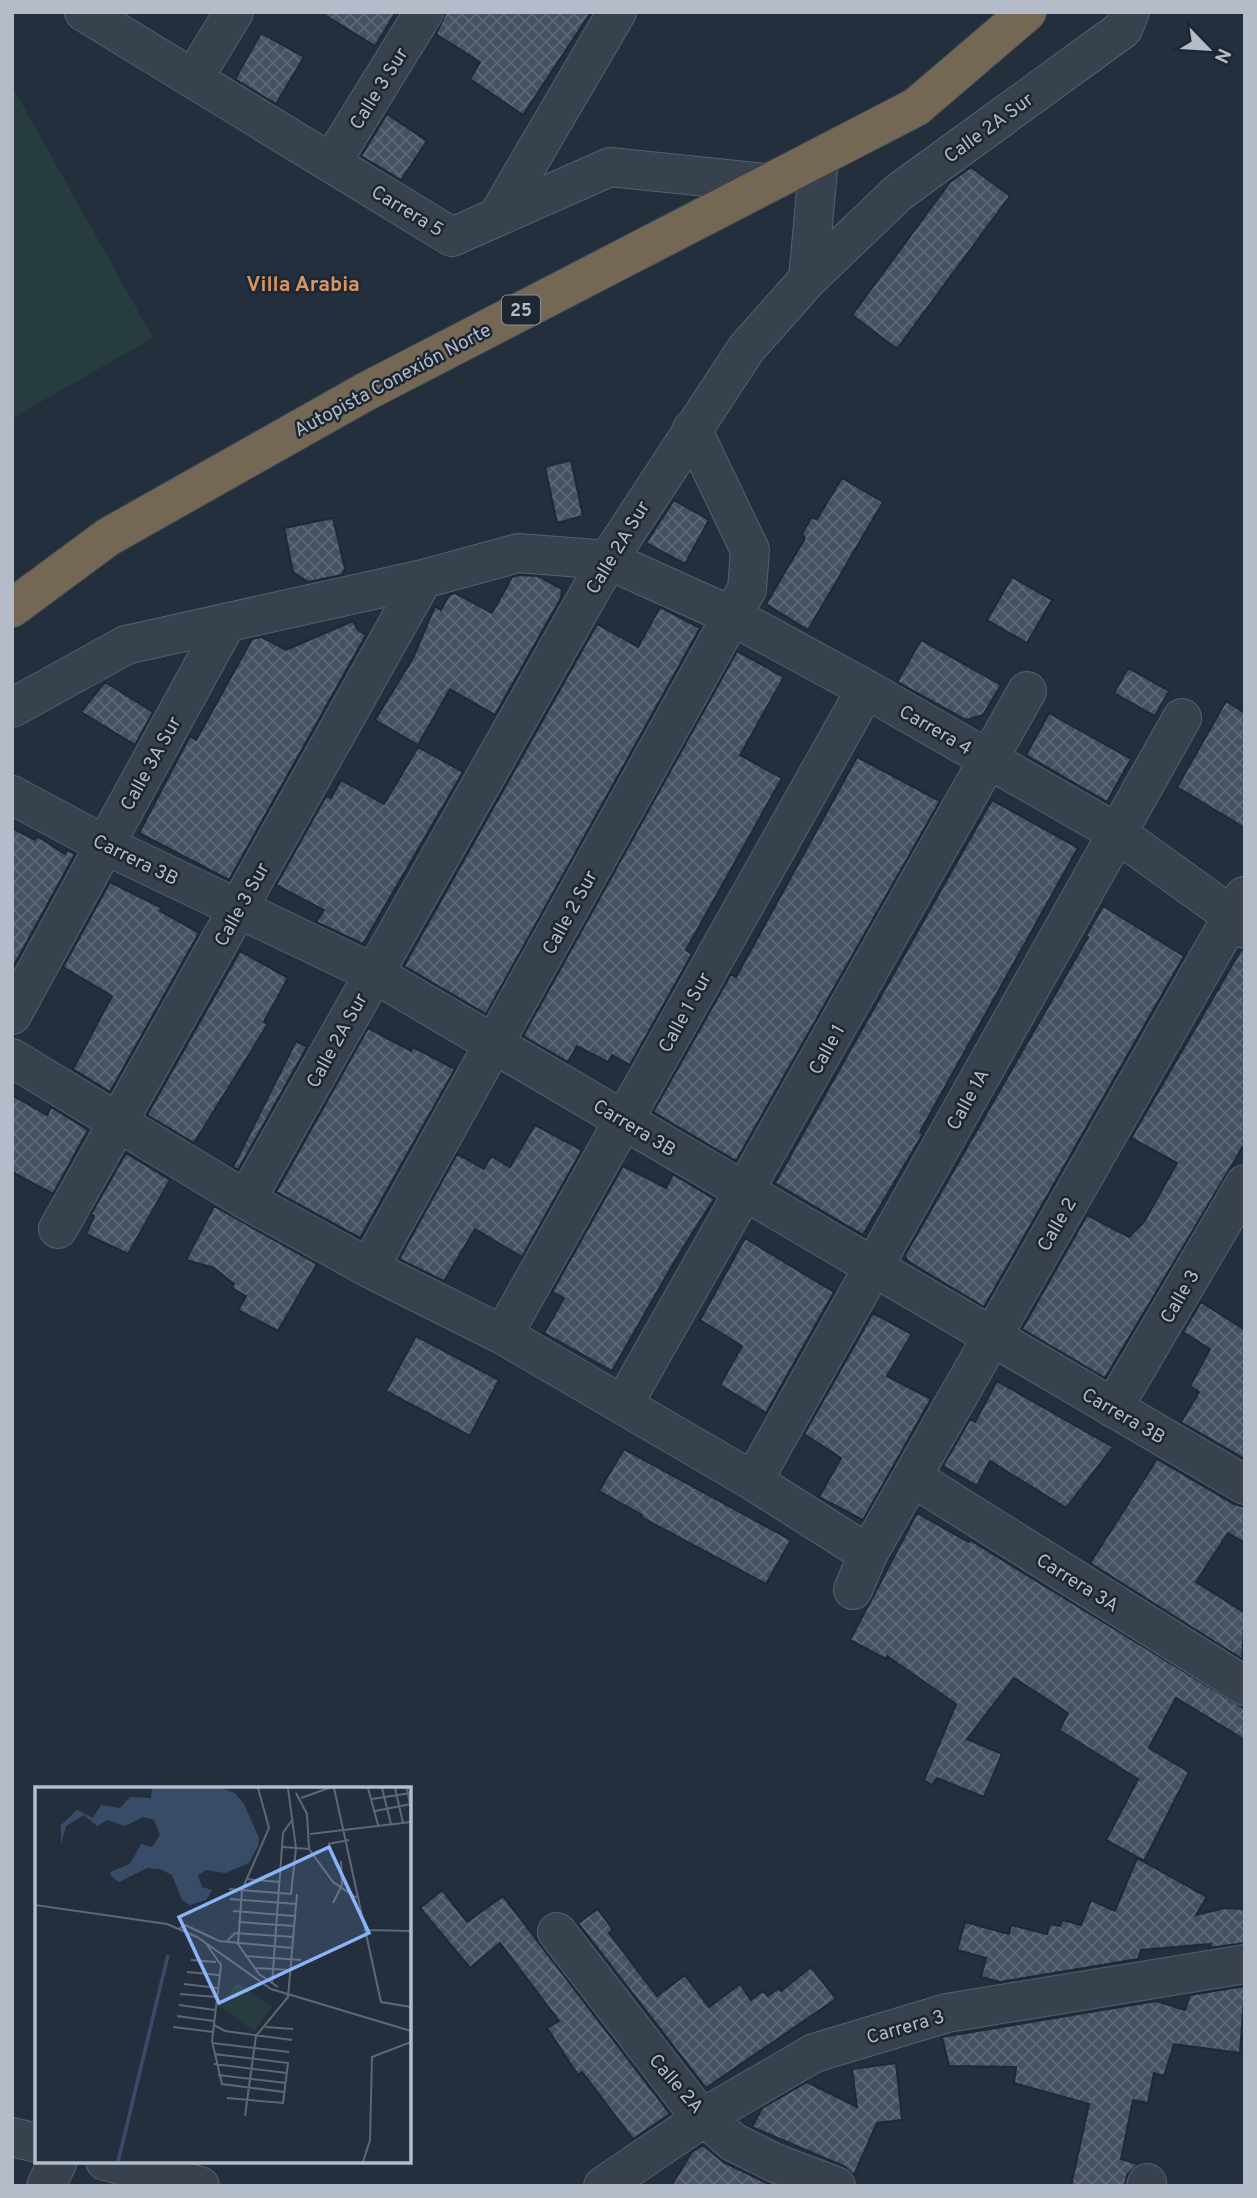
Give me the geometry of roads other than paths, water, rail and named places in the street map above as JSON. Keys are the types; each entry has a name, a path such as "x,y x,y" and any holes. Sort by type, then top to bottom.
{"highway":[{"name":"Autopista Conexión Norte","path":"12,607 108,537 353,398 916,107 1027,12"}],"street":[{"name":"Carrera 5","path":"85,12 452,237 610,167 765,183"},
{"path":"193,79 234,12"},
{"name":"Calle 3 Sur","path":"331,163 424,12"},
{"path":"497,217 617,12"},
{"name":"Calle 2A Sur","path":"246,1200 608,560 746,349 808,279 899,192 1123,29 1130,12"},
{"path":"808,279 819,159"},
{"name":"Calle 2 Sur","path":"369,1268 747,589 750,550 692,429"},
{"name":"Carrera 4","path":"12,708 126,645 423,579 517,553 608,560 732,616 866,689 1117,833 1241,913"},
{"name":"Calle 3 Sur","path":"58,1229 423,579"},
{"name":"Calle 3A Sur","path":"12,1015 227,622"},
{"name":"Calle 1 Sur","path":"503,1335 866,689"},
{"name":"Calle 1","path":"623,1405 1027,691"},
{"name":"Calle 1A","path":"753,1480 1182,718"},
{"name":"Carrera 3B","path":"12,795 105,845 373,973 1245,1485"},
{"name":"Calle 2","path":"868,1554 991,1338 1241,913"},
{"path":"12,1058 246,1200 369,1268 503,1335 753,1480 868,1554 853,1590"},
{"name":"Calle 3","path":"1113,1409 1245,1184"},
{"name":"Carrera 3A","path":"912,1477 1245,1686"},
{"name":"Calle 2A","path":"557,1932 691,2105 733,2142 775,2163 833,2185"},
{"name":"Carrera 3","path":"603,2186 706,2116 814,2053 947,2012 1245,1965"},
{"path":"12,2137 35,2143"},
{"path":"46,2186 57,2163"},
{"path":"114,2163 200,2186"}],"district":[{"name":"Villa Arabia","path":"303,284"}]}
